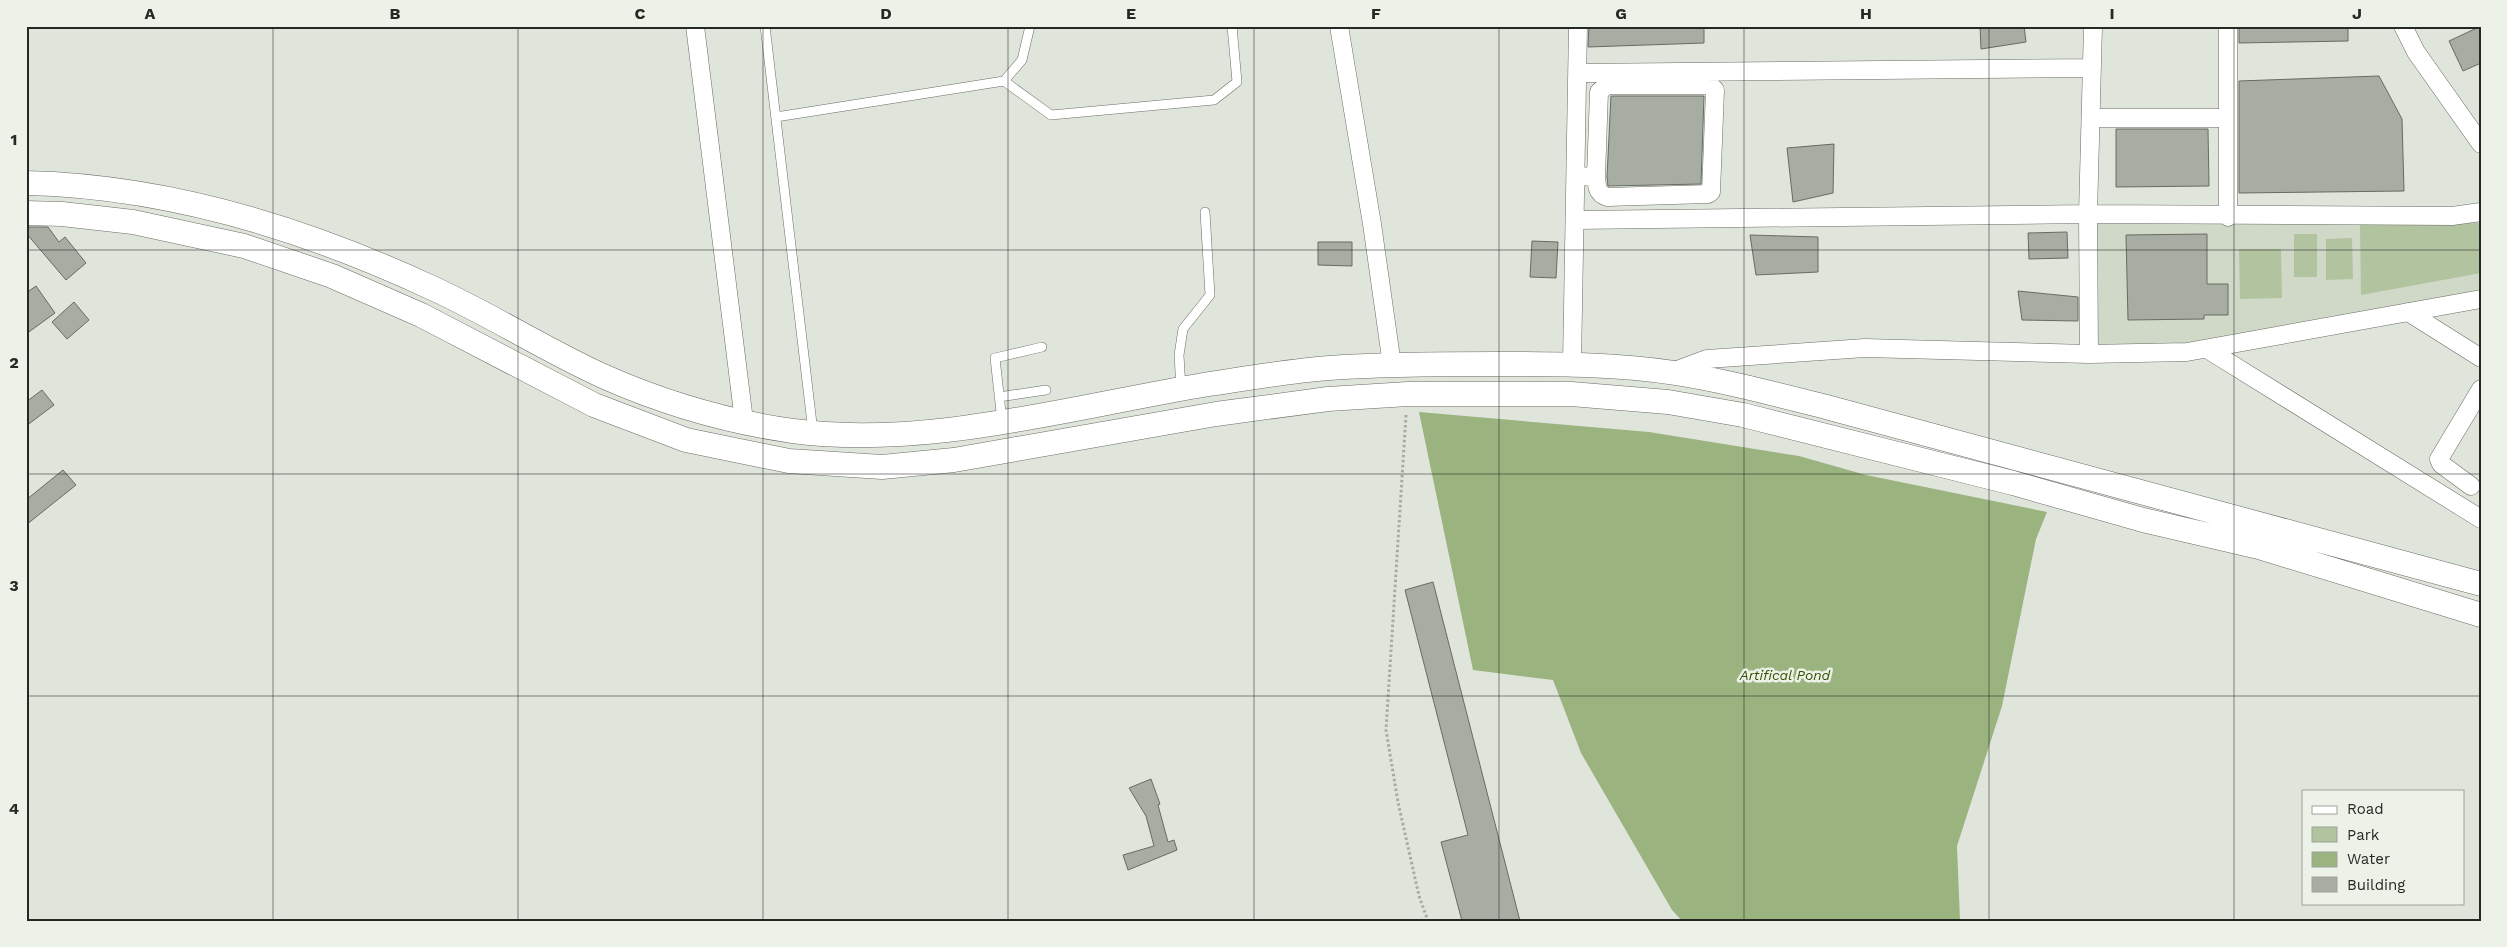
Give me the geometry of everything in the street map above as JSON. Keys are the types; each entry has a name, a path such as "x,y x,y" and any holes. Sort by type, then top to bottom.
{"street":[{"path":"695,26 744,421"},
{"path":"1339,26 1372,224 1392,365"},
{"path":"1572,364 1578,26"},
{"path":"2089,354 2088,214 2093,26"},
{"path":"2228,26 2228,217"},
{"path":"2402,26 2416,52 2481,144"},
{"path":"1578,73 2092,68"},
{"path":"1704,84 1711,86 1715,90 1711,192 1708,194 1607,197 1600,194 1597,189 1596,177 1599,92 1606,85 1704,84"},
{"path":"1577,116 1598,115"},
{"path":"2091,118 2228,118"},
{"path":"1576,176 1596,177"},
{"path":"26,183 64,184 138,192 252,217 343,248 434,288 606,377 694,411 793,431 882,437 949,430 1182,389 1325,368 1392,365 1572,364 1672,372 1830,408 2481,584"},
{"path":"1576,220 2088,214 2228,217 2452,216 2481,212"},
{"path":"26,213 62,214 133,222 244,246 332,276 421,315 594,405 686,440 790,461 882,467 954,460 1216,414 1328,398 1408,394 1571,394 1668,402 1743,415 2013,483 2143,520 2259,547 2481,615"},
{"path":"1672,372 1707,359 1865,348 2089,354 2187,352 2481,298"},
{"path":"2408,312 2481,358"},
{"path":"2207,349 2481,519"},
{"path":"1668,402 1672,372"},
{"path":"2424,484 2481,389"},
{"path":"813,432 816,462"},
{"path":"2439,459 2441,464 2466,482 2448,500"}],"lane":[{"path":"765,26 813,432"},
{"path":"776,117 1004,81 1022,60 1030,26"},
{"path":"1004,81 1051,115 1214,100 1237,82 1232,26"},
{"path":"1182,389 1180,355 1183,329 1210,295 1205,212"},
{"path":"1002,421 995,358 1042,347"},
{"path":"999,397 1046,390"}],"path":[{"path":"1408,394 1386,730 1400,811 1419,896 1428,921"}],"shaded area":[{"path":"2481,212 2481,299 2187,352 2089,354 2088,214"}],"green space":[{"path":"2481,223 2481,273 2361,295 2360,225"},
{"path":"2294,234 2317,234 2317,277 2294,277"},
{"path":"2352,238 2353,279 2326,280 2326,239"},
{"path":"2239,249 2281,249 2282,298 2240,299"}],"water":[{"name":"Artifical Pond","path":"1419,412 1649,432 1799,456 1866,475 2047,512 2036,539 2002,706 1957,846 1960,921 1682,921 1672,910 1581,753 1553,680 1473,670"}],"building":[{"path":"1589,26 1704,26 1704,43 1588,47"},
{"path":"1980,26 2024,26 2026,42 1981,49"},
{"path":"2239,26 2348,26 2348,41 2239,43"},
{"path":"2481,26 2481,63 2463,71 2449,41"},
{"path":"2379,76 2402,119 2404,191 2239,193 2239,81"},
{"path":"1611,96 1704,96 1701,184 1608,186"},
{"path":"2116,129 2208,129 2209,186 2116,187"},
{"path":"1834,144 1833,193 1793,202 1787,148"},
{"path":"26,227 48,227 59,242 65,237 86,263 66,280 26,233"},
{"path":"2067,232 2068,258 2029,259 2028,233"},
{"path":"2207,234 2207,284 2228,284 2228,315 2204,315 2204,319 2128,320 2126,235"},
{"path":"1750,235 1818,237 1818,272 1756,275"},
{"path":"1532,241 1558,242 1556,278 1530,277"},
{"path":"1318,242 1352,242 1352,266 1318,265"},
{"path":"36,286 55,313 26,334 26,293"},
{"path":"2018,291 2078,297 2078,321 2022,320"},
{"path":"74,302 89,320 67,339 52,322"},
{"path":"42,390 54,405 26,426 26,402"},
{"path":"63,470 76,485 26,525 26,500"},
{"path":"1433,582 1520,921 1462,921 1441,842 1468,835 1405,590"},
{"path":"1151,779 1160,804 1158,805 1168,842 1174,840 1177,850 1128,870 1123,855 1154,846 1146,816 1129,788"}]}
